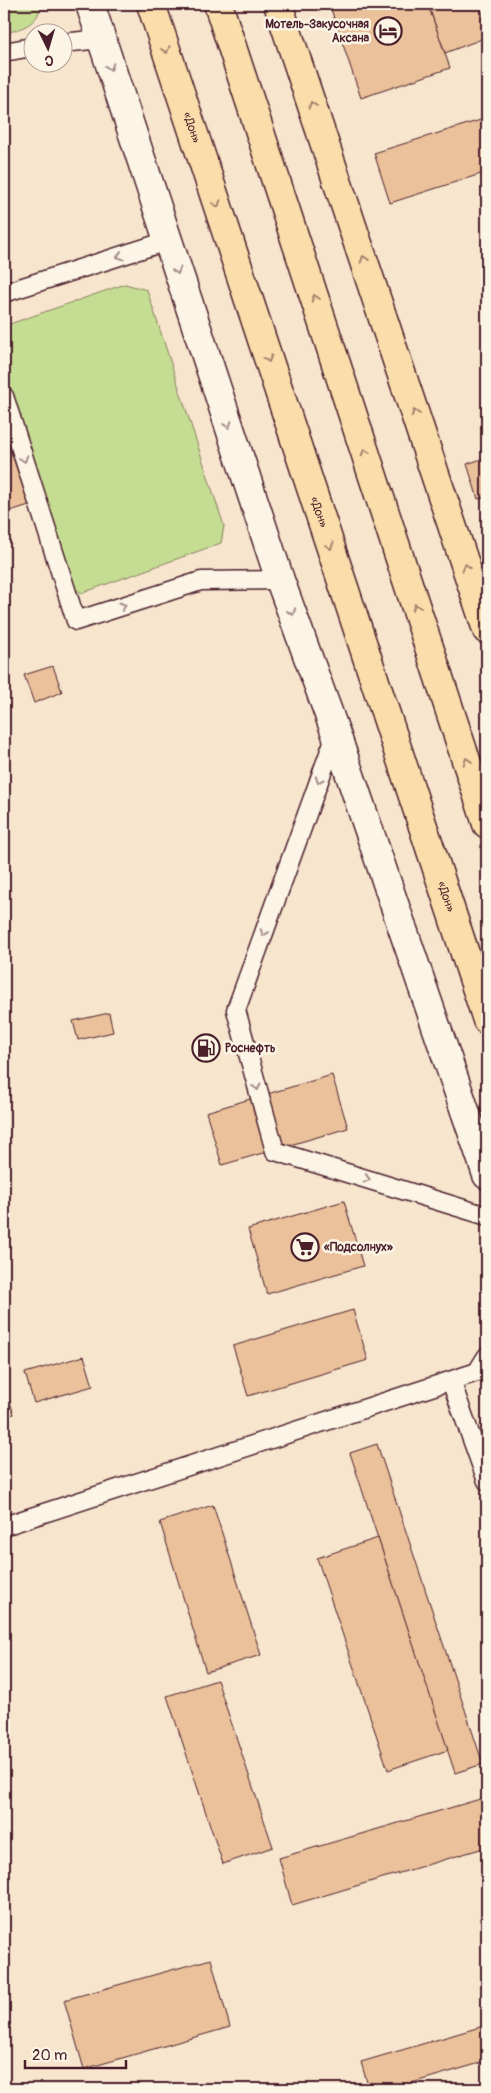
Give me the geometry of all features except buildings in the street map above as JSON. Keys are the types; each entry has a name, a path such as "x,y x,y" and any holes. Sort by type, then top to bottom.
{"highway":[{"name":"«Дон»","path":"151,4 487,1020"},
{"path":"218,4 487,824"},
{"path":"278,4 487,630"}],"main road":[{"path":"90,4 280,580 336,734 487,1175"}],"lane":[{"path":"72,42 101,39"},
{"path":"4,52 22,49"},
{"path":"4,293 167,241"},
{"path":"4,396 76,620 201,581 280,580"},
{"path":"336,734 236,1010 275,1151 487,1216"},
{"path":"4,1526 477,1372 487,1356"},
{"path":"451,1381 487,1481"}],"green space":[{"path":"4,4 42,4 32,22 22,22 22,27 4,34"},
{"path":"125,284 147,290 224,526 221,543 82,593 62,583 4,415 4,326"}],"place":[{"name":"Мотель-Закусочная Аксана","path":"388,31"},
{"name":"Роснефть","path":"206,1048"},
{"name":"«Подсолнух»","path":"305,1247"}]}
